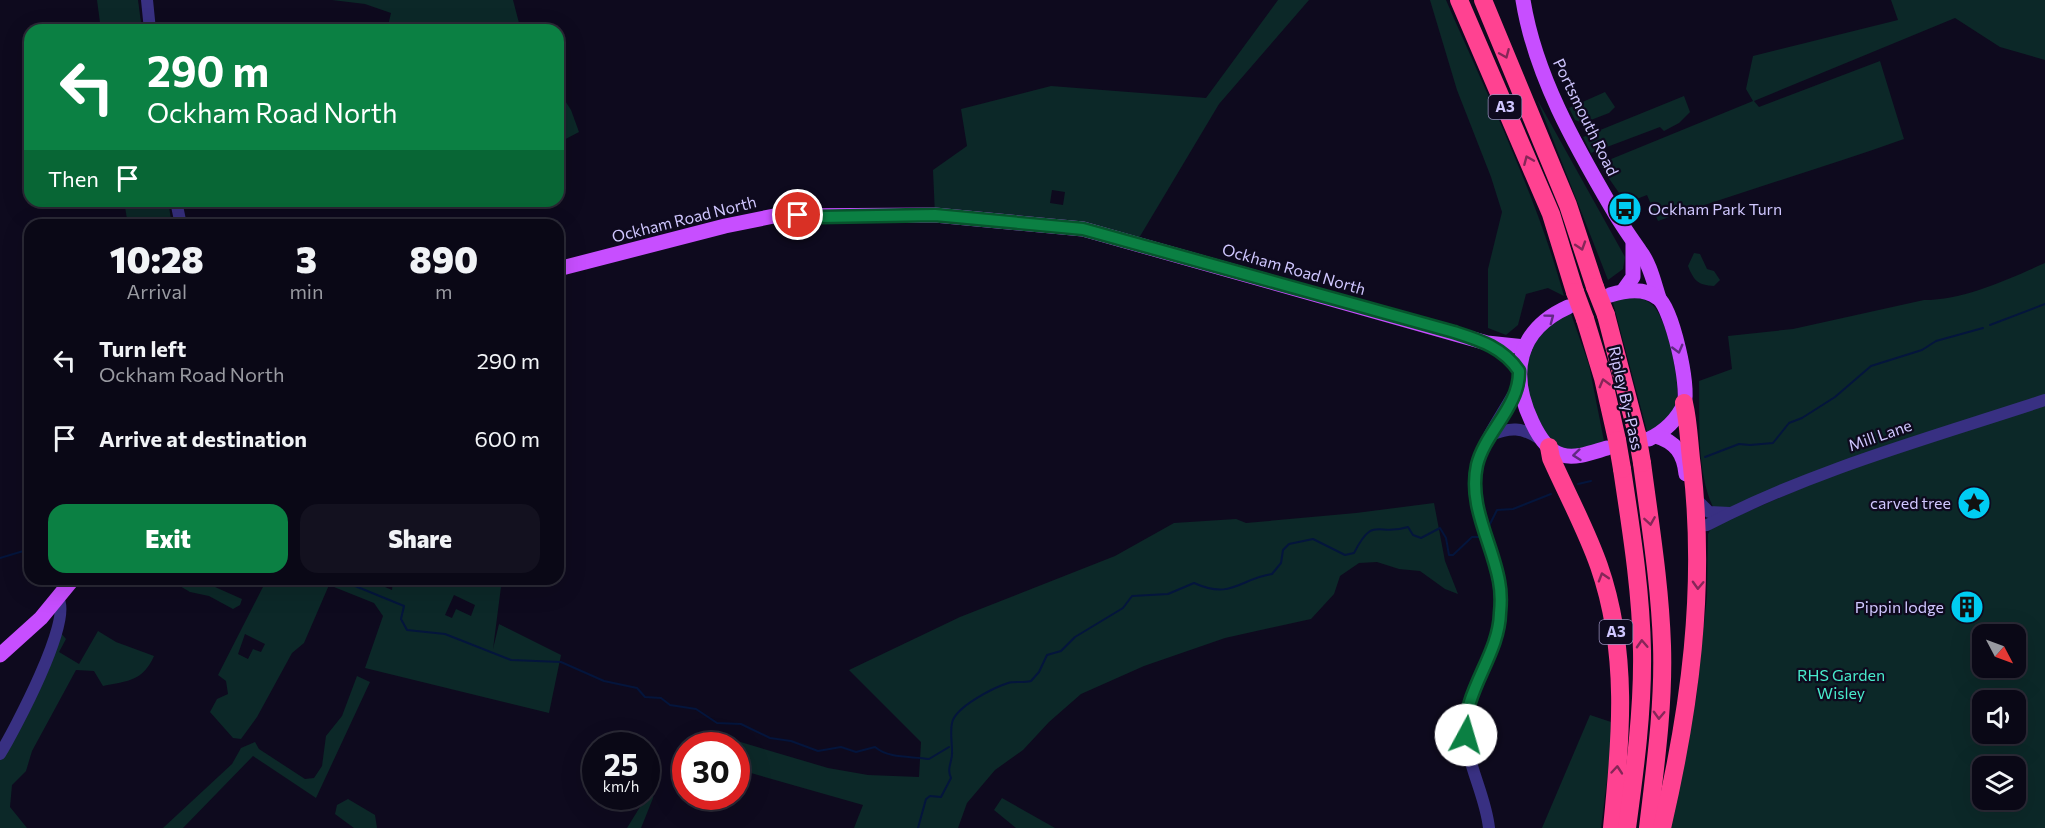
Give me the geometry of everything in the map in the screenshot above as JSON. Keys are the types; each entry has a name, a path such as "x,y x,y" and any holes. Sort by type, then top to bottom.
{"highway":[{"name":"Ripley By-Pass","path":"1459,0 1551,214 1572,300 1585,319 1603,378 1612,444 1622,469 1634,554 1642,649 1639,740 1628,828"},
{"name":"Ripley By-Pass","path":"1483,0 1568,205 1609,291 1606,315 1647,436 1642,463 1656,554 1662,647 1658,742 1648,828"},
{"path":"1662,828 1689,694 1696,621 1697,526 1684,403"},
{"name":"A3","path":"1545,444 1600,567 1615,625 1622,709 1612,828"}],"main road":[{"name":"Portsmouth Road","path":"1522,0 1530,35 1548,87 1572,136 1633,244 1647,264 1659,298 1669,316 1680,357 1685,390 1684,403"},
{"name":"Ockham Road North","path":"564,268 774,216 935,215 1083,229 1487,343 1525,346"},
{"name":"Portsmouth Road","path":"1609,291 1633,277 1633,244"},
{"path":"1609,291 1646,292 1659,298"},
{"path":"1572,300 1544,322 1525,346 1519,377 1525,407 1545,444 1562,455 1572,456 1612,444"},
{"name":"Ockham Road North","path":"1487,343 1508,358 1519,377"},
{"path":"1647,436 1670,425 1684,403"},
{"path":"1647,436 1675,444 1682,456 1689,520 1697,526"},
{"path":"0,655 22,637 68,585"}],"street":[{"path":"147,0 149,24"},
{"path":"1488,828 1467,748 1465,730 1467,710 1495,643 1500,616 1500,582 1478,513 1477,467 1519,377"},
{"name":"Mill Lane","path":"1697,526 1707,525 1775,491 1869,455 2045,400"},
{"path":"1491,435 1515,428 1528,431 1545,444"},
{"path":"1695,498 1709,512 1731,513"},
{"path":"0,754 26,706 52,645 62,612 62,604 58,599"}],"green space":[{"path":"97,0 138,0 141,24 100,24"},
{"path":"332,0 513,0 519,23 388,24 391,13 365,4"},
{"path":"1278,0 1309,0 1219,104 1136,243 935,215 933,170 967,146 961,109 1051,86 1206,98","holes":["1052,190 1065,192 1063,205 1050,203"]},
{"path":"1430,0 1446,0 1540,220 1564,296 1548,288 1526,294 1518,325 1506,335 1488,328 1488,269 1502,212 1457,90"},
{"path":"1891,0 2045,0 2045,60 2000,47 1955,18 1754,101 1759,107 1880,61 1904,139 1658,221 1647,195 1626,203 1599,164 1753,101 1746,89 1753,56 1898,20"},
{"path":"1605,92 1615,107 1609,113 1583,123 1575,120 1569,108"},
{"path":"1684,96 1690,112 1679,123 1664,131 1660,127 1591,153 1583,137"},
{"path":"564,99 571,110 579,132 564,140"},
{"path":"1537,99 1625,257 1623,269 1608,280"},
{"path":"125,207 169,207 171,219 127,219"},
{"path":"1694,253 1700,254 1707,269 1714,271 1720,280 1714,286 1700,283 1692,275 1688,266"},
{"path":"2045,263 2045,395 1832,465 1724,510 1713,507 1701,461 1699,381 1732,369 1728,336 1793,329 1924,300 1970,293"},
{"path":"1632,296 1649,302 1656,309 1666,330 1676,374 1675,409 1667,420 1648,435 1612,299"},
{"path":"1570,311 1589,365 1605,446 1568,453 1549,441 1543,432 1524,386 1527,356 1542,330"},
{"name":"RHS Garden Wisley","path":"2045,404 2045,828 1667,828 1696,700 1707,596 1708,534 1712,527 1830,476"},
{"path":"1434,503 1445,561 1458,594 1445,589 1420,571 1399,569 1377,562 1359,563 1340,576 1334,594 1311,619 1225,638 1144,666 1081,694 1049,722 1023,750 995,770 967,803 958,828 854,828 863,805 750,773 750,745 828,768 868,775 919,777 921,742 849,670 960,617 1115,556 1174,523 1236,519 1246,523"},
{"path":"178,585 214,585 242,599 240,605 233,609 209,596 190,592"},
{"path":"264,585 329,585 304,643 292,653 257,717 241,739 233,738 210,712 217,699 228,694 226,681 218,675","holes":["245,634 265,644 261,652 253,649 248,659 238,654"]},
{"path":"329,585 380,585 392,590 392,585 501,585 493,649 499,624 561,655 549,713 365,668 383,616 374,603","holes":["454,595 475,605 471,616 456,609 452,618 445,615"]},
{"path":"98,631 116,642 154,656 140,675 127,681 103,686 94,671 76,670 32,751 26,771 12,785 10,807 27,828 0,828 0,759 60,632 66,639 59,652 79,664"},
{"path":"357,676 370,682 316,798 253,756 183,828 163,828 232,764 241,748 255,742 259,749 305,779 314,778 322,766 326,736 342,716"},
{"path":"1590,715 1614,723 1601,828 1542,828"},
{"path":"1002,798 1055,828 1016,828 994,810"},
{"path":"348,799 375,815 377,828 354,828 335,814 337,805"},
{"path":"638,810 648,810 641,828 627,828"}],"waterway":[{"path":"1990,325 2045,304"},
{"path":"1705,457 1739,444 1773,443 1789,423 1802,418 1835,397 1871,366 1922,350 1936,341 1983,328"},
{"path":"1578,484 1591,481"},
{"path":"1488,528 1497,510 1513,509 1551,494"},
{"path":"918,828 926,799 930,796 941,797 951,778 949,771 952,755 951,726 960,711 975,699 1001,685 1031,681 1039,672 1047,655 1061,651 1075,637 1123,608 1132,596 1168,594 1194,583 1207,588 1235,587 1272,574 1281,563 1283,550 1289,544 1313,539 1345,555 1354,553 1361,541 1372,530 1408,527 1413,535 1421,538 1440,528 1446,538 1449,555 1453,555 1472,537 1481,537"},
{"path":"0,558 24,551"},
{"path":"353,585 404,606 401,619 407,630 445,634 511,660 561,662 604,681 637,688 645,697 661,698 670,705 696,709 717,723 741,724 770,738 791,741 818,751 841,747 856,752 875,747 887,754 929,759 949,747"}],"place":[{"name":"Ockham Park Turn","path":"1625,209"},
{"name":"carved tree","path":"1974,503"},
{"name":"Pippin lodge","path":"1967,607"}],"route":[{"path":"798,215 831,217 935,215 1083,229 1454,332 1487,343 1498,350 1519,371 1519,384 1481,452 1477,467 1476,491 1478,513 1500,582 1500,616 1495,643 1467,710 1466,735"}]}
